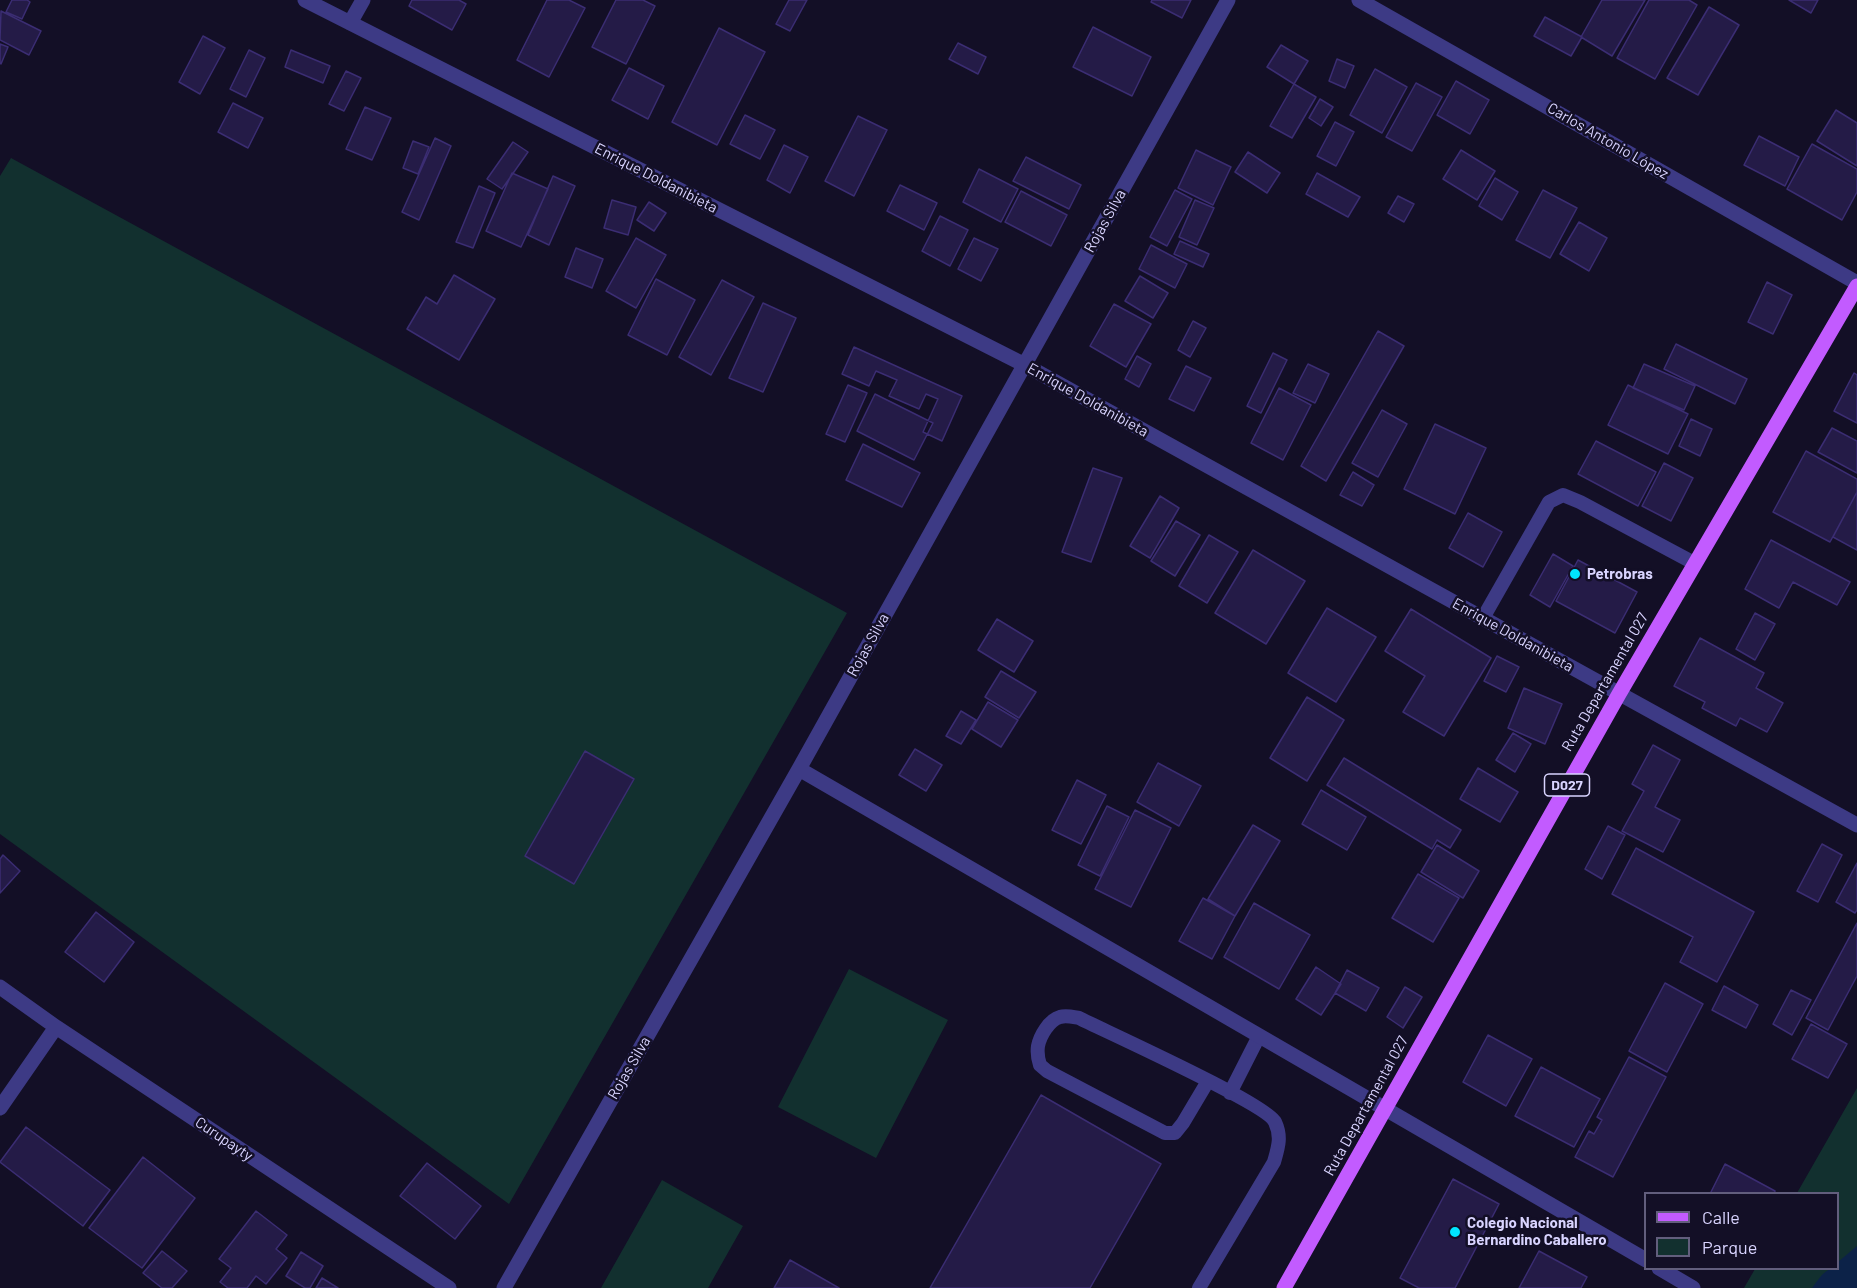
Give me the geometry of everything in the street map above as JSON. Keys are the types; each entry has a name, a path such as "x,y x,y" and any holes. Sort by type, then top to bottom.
{"main road":[{"name":"Ruta Departamental 027","path":"1284,1288 1619,694 1857,284"}],"street":[{"name":"Enrique Doldanibieta","path":"305,0 1025,365 1857,825"},
{"path":"350,23 363,0"},
{"name":"Rojas Silva","path":"504,1288 799,769 1228,0"},
{"name":"Carlos Antonio López","path":"1359,0 1857,284"},
{"path":"799,769 1644,1259"},
{"name":"Curupayty","path":"0,987 56,1027 449,1288"},
{"path":"0,1108 56,1027"},
{"path":"1661,1270 1693,1288"}],"lane":[{"path":"1483,618 1549,502 1563,495 1694,563"},
{"path":"1199,1288 1274,1162 1281,1141 1275,1120 1258,1107 1208,1081 1079,1018 1062,1016 1054,1019 1043,1033 1038,1046 1040,1065 1047,1071 1165,1133 1175,1133 1208,1081"},
{"path":"1230,1093 1259,1036"}],"green space":[{"path":"11,158 847,613 509,1204 0,834 0,176"},
{"path":"849,969 948,1020 876,1158 778,1107"},
{"path":"1857,1088 1857,1288 1744,1288 1754,1270 1839,1270 1839,1192 1798,1192"},
{"path":"662,1180 743,1226 708,1288 601,1288"}],"water":[{"path":"1857,1246 1857,1288 1812,1288 1826,1272 1839,1270 1839,1261"}],"building":[{"path":"12,0 30,2 22,19 6,12"},
{"path":"412,0 459,0 466,4 452,30 409,6"},
{"path":"547,0 569,0 585,8 549,77 517,60"},
{"path":"616,0 643,0 655,6 626,64 592,47"},
{"path":"789,0 807,0 790,31 776,24"},
{"path":"1152,0 1191,0 1182,18 1151,2"},
{"path":"1602,0 1645,0 1612,56 1581,37"},
{"path":"1649,0 1689,0 1697,5 1655,79 1617,58"},
{"path":"1789,0 1818,0 1811,13"},
{"path":"1709,7 1739,25 1698,95 1667,78"},
{"path":"1,11 41,31 29,55 0,40"},
{"path":"1545,17 1582,37 1571,56 1534,36"},
{"path":"1093,27 1151,57 1132,96 1073,67"},
{"path":"719,28 765,52 717,145 672,122"},
{"path":"203,36 225,48 200,94 179,82"},
{"path":"958,43 986,57 978,74 949,59"},
{"path":"0,44 8,47 1,64 0,63"},
{"path":"1281,45 1308,61 1294,84 1267,67"},
{"path":"249,50 265,58 246,97 230,89"},
{"path":"291,50 330,66 323,83 285,67"},
{"path":"1337,59 1354,66 1345,88 1329,81"},
{"path":"629,68 664,86 648,119 612,100"},
{"path":"1375,69 1407,87 1382,133 1350,115"},
{"path":"346,71 361,78 344,111 329,104"},
{"path":"1456,81 1489,100 1470,134 1437,115"},
{"path":"1416,83 1442,97 1412,151 1386,137"},
{"path":"1294,84 1316,97 1292,138 1270,126"},
{"path":"1320,99 1333,107 1321,126 1309,118"},
{"path":"233,103 263,118 248,148 218,132"},
{"path":"365,107 391,118 372,160 346,149"},
{"path":"1836,110 1857,123 1857,166 1817,141"},
{"path":"745,115 775,130 760,159 730,144"},
{"path":"858,116 887,130 854,196 825,181"},
{"path":"1335,122 1354,132 1336,166 1317,156"},
{"path":"1759,136 1799,157 1785,186 1744,165"},
{"path":"435,138 451,146 419,220 402,212"},
{"path":"413,141 429,147 418,174 403,168"},
{"path":"513,142 528,152 502,189 487,179"},
{"path":"1812,144 1857,169 1857,192 1842,220 1787,189"},
{"path":"784,145 808,157 790,193 767,180"},
{"path":"1196,150 1231,167 1213,205 1178,188"},
{"path":"1461,150 1495,171 1477,200 1443,179"},
{"path":"1248,152 1280,173 1267,193 1235,172"},
{"path":"1026,157 1081,185 1069,209 1013,181"},
{"path":"979,169 1018,189 1001,222 963,202"},
{"path":"512,173 548,189 521,247 486,231"},
{"path":"1317,173 1360,197 1348,217 1306,194"},
{"path":"553,176 575,186 549,245 528,235"},
{"path":"1495,178 1518,192 1502,220 1479,206"},
{"path":"900,185 937,203 924,230 887,211"},
{"path":"479,186 495,193 473,248 456,242"},
{"path":"1175,190 1192,199 1167,246 1150,237"},
{"path":"1543,190 1577,208 1550,258 1516,240"},
{"path":"1021,191 1067,215 1051,246 1005,222"},
{"path":"1398,196 1414,204 1404,222 1388,213"},
{"path":"612,200 636,207 628,235 604,228"},
{"path":"1195,200 1214,208 1197,245 1179,237"},
{"path":"649,202 666,213 654,231 637,220"},
{"path":"940,216 968,230 950,266 922,251"},
{"path":"1579,222 1607,238 1589,271 1560,254"},
{"path":"636,238 666,255 636,308 606,291"},
{"path":"974,238 998,249 981,281 958,269"},
{"path":"1180,241 1209,254 1203,267 1174,254"},
{"path":"1151,245 1187,264 1175,288 1139,269"},
{"path":"576,248 603,259 592,288 565,277"},
{"path":"454,275 495,299 459,360 407,329 426,297 437,304"},
{"path":"1140,276 1168,293 1153,318 1125,301"},
{"path":"656,279 695,300 667,355 628,335"},
{"path":"722,280 754,297 711,375 679,357"},
{"path":"1767,282 1792,295 1773,334 1748,322"},
{"path":"763,303 796,318 763,392 729,378"},
{"path":"1114,304 1151,324 1126,367 1090,346"},
{"path":"1193,321 1206,328 1190,357 1178,350"},
{"path":"1378,331 1404,346 1326,481 1301,466"},
{"path":"1676,344 1747,379 1735,404 1664,369"},
{"path":"854,347 962,396 942,441 923,432 938,399 926,394 919,409 889,396 897,380 876,371 869,386 842,374"},
{"path":"1273,353 1287,360 1261,413 1247,406"},
{"path":"1137,356 1151,364 1139,387 1125,379"},
{"path":"1308,364 1329,374 1315,403 1293,393"},
{"path":"1644,364 1695,386 1684,410 1633,388"},
{"path":"1186,366 1211,378 1194,411 1169,399"},
{"path":"1854,373 1857,375 1857,423 1834,411"},
{"path":"848,385 867,393 845,442 826,434"},
{"path":"1628,385 1688,414 1668,454 1608,425"},
{"path":"1279,388 1311,405 1283,460 1251,443"},
{"path":"875,394 933,423 914,460 857,431"},
{"path":"1382,410 1407,424 1378,477 1352,463"},
{"path":"1691,419 1712,429 1700,456 1679,446"},
{"path":"1435,424 1486,448 1455,514 1404,489"},
{"path":"1832,428 1857,441 1857,473 1818,452"},
{"path":"1596,441 1656,472 1638,506 1578,474"},
{"path":"863,444 920,473 902,507 846,480"},
{"path":"1806,451 1857,479 1857,492 1830,542 1773,512"},
{"path":"1664,463 1693,478 1671,521 1642,506"},
{"path":"1093,468 1122,478 1091,562 1062,552"},
{"path":"1353,472 1374,485 1362,506 1340,495"},
{"path":"1857,492 1857,550 1833,537"},
{"path":"1160,496 1179,508 1150,558 1130,546"},
{"path":"1468,513 1502,532 1483,567 1449,548"},
{"path":"1176,521 1200,535 1175,576 1151,561"},
{"path":"1209,535 1238,552 1207,603 1179,586"},
{"path":"1771,540 1850,582 1837,605 1793,582 1779,608 1745,589"},
{"path":"1253,550 1305,581 1266,644 1215,613"},
{"path":"1553,554 1573,566 1550,607 1530,595"},
{"path":"1578,560 1637,592 1615,633 1556,601"},
{"path":"1327,608 1376,637 1336,702 1288,673"},
{"path":"1411,609 1491,658 1444,736 1403,712 1425,676 1385,651"},
{"path":"1755,613 1775,624 1755,660 1736,649"},
{"path":"997,619 1033,641 1014,672 978,650"},
{"path":"1700,638 1764,673 1756,688 1783,703 1767,732 1740,718 1736,726 1702,708 1705,702 1674,686"},
{"path":"1497,656 1519,667 1506,692 1484,681"},
{"path":"1001,671 1036,692 1019,718 985,697"},
{"path":"1524,688 1562,704 1545,744 1508,728"},
{"path":"1307,697 1344,720 1307,781 1270,758"},
{"path":"988,702 1018,720 1001,747 972,729"},
{"path":"961,711 976,720 961,744 946,736"},
{"path":"1513,733 1531,744 1515,772 1496,760"},
{"path":"1653,745 1680,760 1655,807 1680,820 1663,852 1622,831 1644,791 1632,784"},
{"path":"915,749 942,765 926,791 899,775"},
{"path":"585,751 634,779 574,884 525,856"},
{"path":"1344,758 1461,830 1450,848 1437,840 1432,849 1327,785"},
{"path":"1158,763 1201,786 1179,826 1137,802"},
{"path":"1478,768 1518,792 1500,822 1460,799"},
{"path":"1077,780 1106,795 1081,844 1052,830"},
{"path":"1321,790 1366,817 1347,850 1302,824"},
{"path":"1107,806 1129,817 1100,876 1078,865"},
{"path":"1135,810 1171,828 1131,907 1095,889"},
{"path":"1253,825 1280,841 1235,916 1208,899"},
{"path":"1608,826 1625,835 1602,879 1585,869"},
{"path":"1822,844 1842,855 1818,902 1797,891"},
{"path":"1437,845 1479,871 1463,898 1421,872"},
{"path":"1636,848 1754,912 1717,982 1680,962 1693,937 1612,894"},
{"path":"3,855 20,871 0,893 0,859"},
{"path":"1857,863 1857,910 1855,913 1836,902"},
{"path":"1418,874 1459,898 1433,942 1392,918"},
{"path":"1203,898 1235,916 1212,959 1179,941"},
{"path":"1254,903 1310,935 1279,989 1224,957"},
{"path":"96,912 134,942 104,982 65,952"},
{"path":"1857,923 1857,976 1828,1030 1806,1018"},
{"path":"1316,967 1341,984 1321,1015 1296,999"},
{"path":"1347,970 1379,988 1366,1011 1335,993"},
{"path":"1665,983 1703,1004 1667,1072 1629,1051"},
{"path":"1724,986 1758,1005 1746,1028 1712,1010"},
{"path":"1405,987 1422,997 1403,1028 1387,1017"},
{"path":"1791,990 1811,1000 1792,1035 1773,1024"},
{"path":"1811,1024 1847,1044 1828,1078 1792,1059"},
{"path":"1488,1035 1532,1059 1506,1106 1463,1082"},
{"path":"1629,1057 1666,1077 1613,1177 1575,1157 1589,1131 1594,1134 1602,1120 1597,1117"},
{"path":"1541,1067 1600,1099 1574,1147 1515,1116"},
{"path":"1041,1095 1161,1164 1090,1288 930,1288"},
{"path":"26,1127 110,1190 83,1226 0,1162"},
{"path":"143,1157 195,1198 142,1268 89,1228"},
{"path":"427,1163 481,1206 455,1239 400,1196"},
{"path":"1725,1164 1775,1191 1775,1192 1711,1192"},
{"path":"1453,1179 1499,1204 1455,1288 1419,1288 1400,1278"},
{"path":"256,1211 287,1235 276,1249 287,1258 266,1284 256,1276 247,1288 228,1288 220,1282 231,1268 219,1259"},
{"path":"162,1251 187,1271 172,1288 162,1288 143,1273"},
{"path":"1539,1251 1587,1277 1581,1288 1519,1288"},
{"path":"301,1252 323,1266 310,1288 305,1288 286,1276"},
{"path":"790,1260 839,1288 774,1288"},
{"path":"322,1278 338,1288 316,1288"}],"place":[{"name":"Petrobras","path":"1575,574"},
{"name":"Colegio Nacional Bernardino Caballero","path":"1455,1232"}]}
